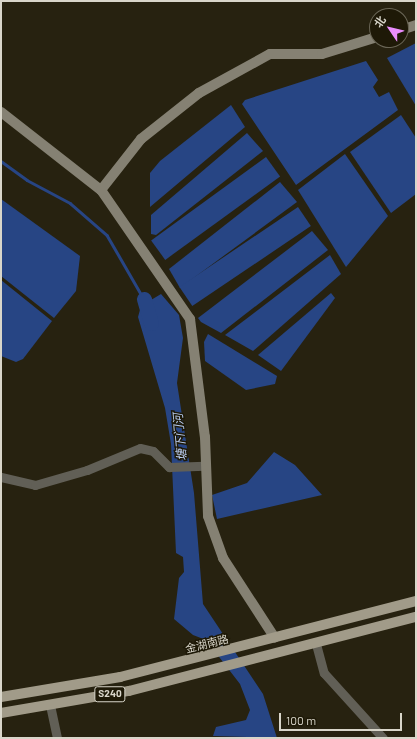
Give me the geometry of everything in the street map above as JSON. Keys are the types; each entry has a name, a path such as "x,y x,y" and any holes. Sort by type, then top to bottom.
{"main road":[{"name":"金湖南路","path":"1,697 120,677 208,656 416,601"},
{"name":"S240","path":"1,713 50,705 218,669 265,658 416,617"}],"street":[{"path":"101,190 142,139 199,93 270,54 322,54 369,39"},
{"path":"1,112 101,190 190,319 204,437 204,466 208,516 223,558 275,638"},
{"path":"1,477 35,484 87,470 140,448 153,451 169,468 204,466"},
{"path":"316,644 324,673 382,738"},
{"path":"50,705 57,738"}],"water":[{"path":"416,43 416,106 387,58 409,48"},
{"path":"366,61 378,80 373,87 379,97 389,92 398,110 296,185 242,104 245,100"},
{"path":"231,105 245,127 150,207 150,173 160,161"},
{"path":"401,115 416,138 416,194 391,213 350,152"},
{"path":"247,133 263,151 156,235 151,234 151,215"},
{"path":"345,154 388,216 346,267 298,190"},
{"path":"266,157 280,176 165,260 151,240"},
{"path":"280,182 297,202 180,288 169,269"},
{"path":"1,199 80,256 76,291 54,318 1,276"},
{"path":"298,207 311,226 192,306 179,287"},
{"path":"312,231 328,250 221,333 201,322 198,318"},
{"path":"330,255 341,274 253,351 225,335"},
{"path":"1,280 52,321 23,359 16,362 1,356"},
{"path":"331,293 335,298 281,371 258,355"},
{"path":"161,294 179,315 183,338 177,383 194,493 203,604 263,694 277,738 213,736 216,727 246,720 250,710 240,684 206,640 193,635 174,619 179,578 184,572 183,557 176,553 171,444 165,408 138,317 141,306"},
{"path":"208,334 277,376 275,384 246,390 205,361 204,342"},
{"path":"274,452 295,465 322,495 217,519 212,495 247,483"}],"waterway":[{"name":"塘下门河","path":"1,161 27,180 70,203 107,235 144,299"},
{"name":"塘下门河","path":"144,299 151,323"}]}
